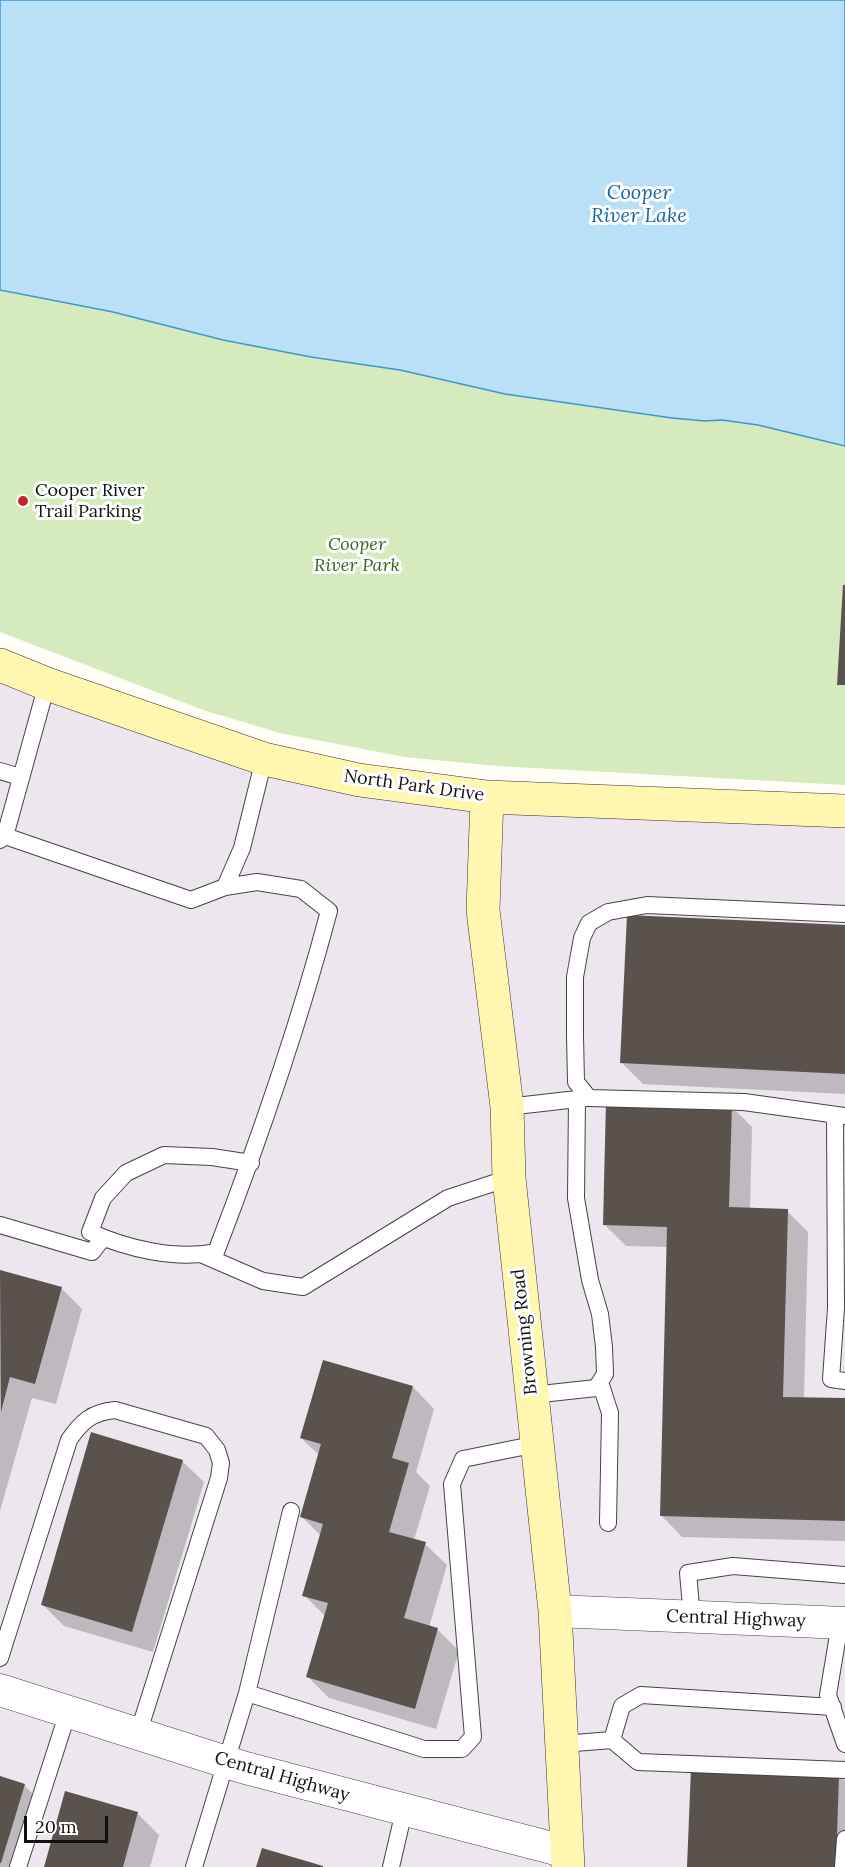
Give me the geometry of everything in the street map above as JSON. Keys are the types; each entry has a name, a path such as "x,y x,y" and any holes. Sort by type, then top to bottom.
{"street":[{"name":"North Park Drive","path":"0,665 47,684 264,759 359,780 487,797 845,812"},
{"name":"Browning Road","path":"487,797 483,910 507,1107 509,1178 555,1611 568,1860"},
{"name":"Central Highway","path":"555,1611 842,1623"},
{"name":"Central Highway","path":"0,1690 227,1762 404,1810 568,1860"}],"lane":[{"path":"47,684 2,838 191,900 225,887 257,882 301,889 329,911 297,1030 251,1163 216,1252 189,1257 114,1243 90,1232 103,1198 126,1173 164,1155 212,1157 251,1163"},
{"path":"225,887 242,848 264,759"},
{"path":"0,771 20,777"},
{"path":"532,1395 596,1388 605,1374 600,1314 590,1280 576,1198 583,1098 576,1082 575,977 582,938 590,923 608,912 648,905 845,914"},
{"path":"507,1107 583,1098 744,1102 840,1116 836,1308 831,1379 845,1382"},
{"path":"203,1255 263,1281 303,1287 448,1198 509,1178"},
{"path":"0,1224 92,1252 103,1238"},
{"path":"600,1382 610,1413 608,1523"},
{"path":"0,1658 69,1440 81,1422 100,1411 115,1410 206,1436 217,1450 221,1463 219,1478 138,1734"},
{"path":"247,1693 424,1749 462,1749 473,1737 452,1484 463,1459 537,1444"},
{"path":"194,1867 247,1693 291,1511"},
{"path":"692,1617 688,1573 734,1566 845,1575"},
{"path":"842,1623 828,1695 845,1744"},
{"path":"612,1740 621,1706 640,1695 833,1707"},
{"path":"18,1867 68,1712"},
{"path":"562,1744 612,1740 638,1762 845,1770"},
{"path":"391,1867 404,1810"},
{"path":"843,1867 845,1839"}],"shaded area":[{"path":"0,665 359,780 845,811 845,1867 0,1867"}],"green space":[{"name":"Cooper River Park","path":"0,290 114,312 223,340 311,357 400,370 505,394 705,421 740,422 845,446 845,785 497,766 405,757 280,733 206,711 0,632"}],"water":[{"name":"Cooper River Lake","path":"0,0 845,0 845,446 758,425 722,420 672,418 505,394 400,370 311,357 223,340 113,312 0,290"}],"building":[{"path":"843,585 845,585 845,685 837,685"},
{"path":"627,915 845,925 845,1074 620,1063"},
{"path":"606,1101 732,1104 729,1207 788,1209 783,1397 845,1398 845,1521 660,1516 667,1227 603,1225"},
{"path":"0,1270 62,1287 35,1384 10,1377 1,1412"},
{"path":"323,1360 413,1386 392,1458 409,1463 389,1532 426,1542 404,1618 438,1628 415,1709 306,1677 328,1603 302,1596 323,1524 300,1517 321,1444 300,1438"},
{"path":"91,1432 183,1460 132,1632 41,1605"},
{"path":"691,1768 839,1774 836,1867 687,1867"},
{"path":"0,1776 25,1784 1,1863 0,1863"},
{"path":"65,1791 138,1812 123,1867 44,1867"},
{"path":"262,1848 323,1866 323,1867 256,1867"}],"place":[{"name":"Cooper River Trail Parking","path":"23,501"}]}
